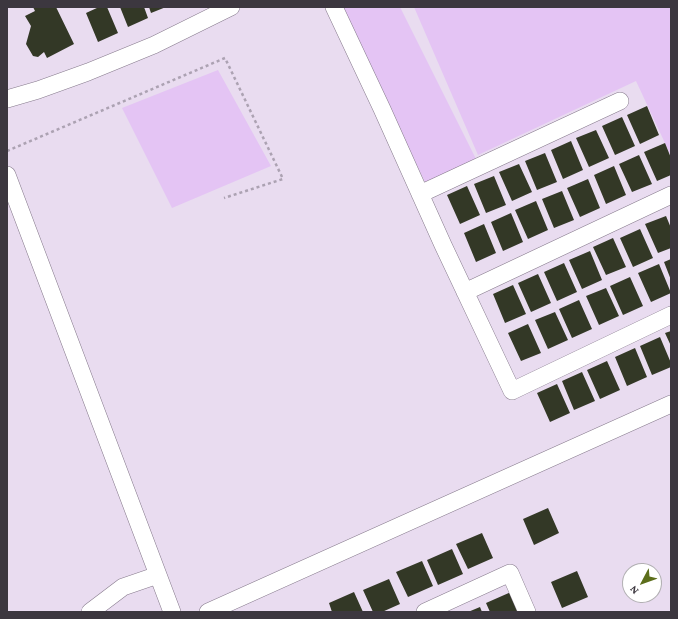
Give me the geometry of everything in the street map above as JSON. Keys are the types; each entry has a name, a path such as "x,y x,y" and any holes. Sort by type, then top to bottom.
{"street":[{"path":"7,99 38,90 96,69 154,45 231,7"},
{"path":"334,7 512,391 671,315"},
{"path":"420,194 620,101"},
{"path":"7,175 172,612"},
{"path":"465,292 671,195"},
{"path":"208,612 671,404"},
{"path":"425,612 510,573 527,612"},
{"path":"90,612 123,587 158,576"}],"path":[{"path":"7,151 225,58 283,179 224,198"}],"shaded area":[{"path":"339,7 400,7 476,159 426,184"},
{"path":"414,7 671,7 671,156 636,81 478,155"},
{"path":"218,70 271,166 172,208 122,108"}],"building":[{"path":"33,7 56,7 74,44 47,58 44,52 38,57 33,56 26,44 31,26 25,16 35,11"},
{"path":"99,7 107,7 118,33 98,42 86,13"},
{"path":"120,7 144,7 148,18 128,27"},
{"path":"149,7 166,7 151,13"},
{"path":"647,106 659,135 640,144 627,115"},
{"path":"622,117 635,146 615,155 602,126"},
{"path":"596,130 609,158 589,167 576,138"},
{"path":"571,141 583,170 563,179 551,150"},
{"path":"665,143 671,158 671,175 657,181 644,152"},
{"path":"545,153 557,182 537,190 525,161"},
{"path":"639,155 652,184 632,192 619,164"},
{"path":"519,164 532,192 512,201 499,172"},
{"path":"614,166 626,195 606,204 594,175"},
{"path":"494,176 506,205 486,213 474,184"},
{"path":"588,179 600,208 580,217 567,188"},
{"path":"467,186 480,215 460,224 447,195"},
{"path":"562,191 574,220 554,228 542,199"},
{"path":"536,201 548,230 528,239 515,210"},
{"path":"511,213 523,242 503,251 491,222"},
{"path":"666,216 671,228 671,248 658,253 645,224"},
{"path":"484,224 496,253 476,262 464,233"},
{"path":"640,229 653,258 633,267 620,238"},
{"path":"613,238 626,267 606,275 593,247"},
{"path":"590,251 602,280 582,289 569,260"},
{"path":"671,259 671,280 664,262"},
{"path":"564,263 577,292 557,301 544,272"},
{"path":"659,264 671,293 651,302 638,273"},
{"path":"538,274 551,303 531,312 518,283"},
{"path":"630,277 643,306 623,315 610,286"},
{"path":"513,285 526,314 505,323 493,294"},
{"path":"606,288 619,316 599,325 586,296"},
{"path":"579,300 592,329 572,338 559,309"},
{"path":"555,312 568,340 548,349 535,320"},
{"path":"528,324 541,353 521,361 508,333"},
{"path":"671,331 671,346 665,333"},
{"path":"660,337 671,363 671,367 652,375 640,346"},
{"path":"635,348 647,377 627,386 615,357"},
{"path":"607,361 620,390 600,399 587,370"},
{"path":"582,372 595,401 574,410 562,381"},
{"path":"557,384 570,413 550,422 537,393"},
{"path":"548,508 559,533 534,545 523,519"},
{"path":"482,533 493,558 468,569 456,544"},
{"path":"452,549 463,574 438,585 427,560"},
{"path":"422,561 433,586 408,597 396,572"},
{"path":"577,571 588,597 562,608 551,582"},
{"path":"389,579 400,604 382,612 373,612 363,590"},
{"path":"354,592 363,612 332,612 329,603"},
{"path":"511,592 520,612 490,612 486,603"},
{"path":"480,607 482,612 468,612"}]}
